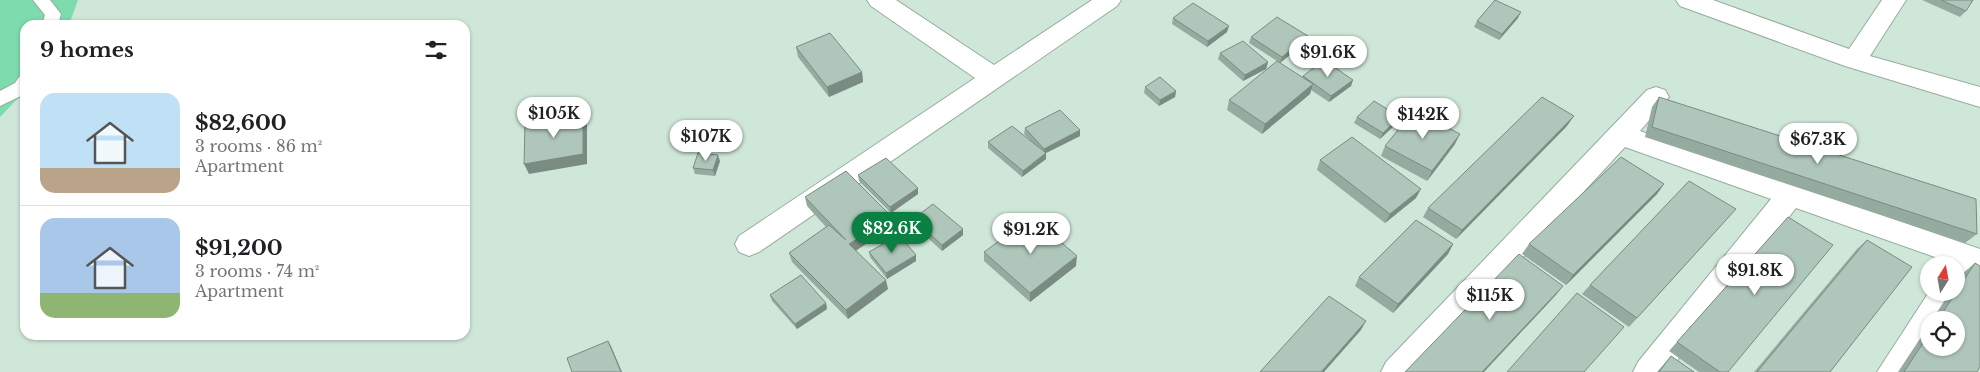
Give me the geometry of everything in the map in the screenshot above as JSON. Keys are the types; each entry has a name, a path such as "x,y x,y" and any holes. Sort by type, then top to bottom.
{"street":[{"path":"879,0 994,78"},
{"path":"750,244 1109,0"},
{"path":"1688,0 1854,60 1980,97"},
{"path":"1854,60 1894,0"},
{"path":"1397,372 1656,97"},
{"path":"1620,135 1790,195 1968,265"},
{"path":"1649,372 1790,195"},
{"path":"1893,372 1939,301"}],"lane":[{"path":"41,0 53,14 51,20"},
{"path":"0,99 20,89"}],"green space":[{"path":"0,0 78,0 71,20 20,20 20,96 0,117"}],"building":[{"path":"1495,0 1521,12 1502,34 1477,21"},
{"path":"1941,0 1973,0 1966,11"},
{"path":"1193,3 1229,26 1208,41 1173,18"},
{"path":"1277,17 1308,36 1282,57 1251,37"},
{"path":"830,33 862,72 827,87 796,47"},
{"path":"1243,41 1268,62 1245,75 1220,53"},
{"path":"1324,60 1353,80 1331,96 1303,76"},
{"path":"1277,61 1313,84 1265,124 1229,100"},
{"path":"1160,77 1176,91 1160,100 1145,87"},
{"path":"1542,97 1574,116 1462,230 1428,208"},
{"path":"1659,97 1976,199 1977,234 1652,127"},
{"path":"1374,101 1400,117 1383,133 1357,117"},
{"path":"1060,110 1080,130 1044,149 1025,128"},
{"path":"1414,110 1460,134 1432,171 1385,146"},
{"path":"583,115 583,154 524,164 525,124"},
{"path":"1012,126 1046,153 1023,171 988,142"},
{"path":"1352,137 1421,189 1390,214 1320,160"},
{"path":"698,153 718,155 713,170 693,168"},
{"path":"1621,157 1664,184 1573,275 1529,244"},
{"path":"886,158 918,188 890,207 858,175"},
{"path":"846,171 892,217 849,244 886,280 846,310 789,253 829,225 846,240 805,197"},
{"path":"1689,181 1736,209 1637,318 1590,285"},
{"path":"933,204 963,229 942,245 913,219"},
{"path":"1032,217 1077,256 1030,293 984,252"},
{"path":"1788,217 1833,245 1728,372 1720,372 1677,342"},
{"path":"1416,220 1453,244 1398,304 1359,277"},
{"path":"899,235 916,255 886,273 869,252"},
{"path":"1867,240 1912,267 1830,372 1757,372"},
{"path":"1519,254 1563,286 1482,372 1405,372"},
{"path":"1975,263 1980,266 1980,367 1977,372 1904,372 1920,348 1920,356 1965,356 1965,311 1944,311 1950,301 1965,301 1965,278"},
{"path":"801,275 826,303 795,324 770,295"},
{"path":"1577,293 1624,327 1584,372 1507,372"},
{"path":"1329,296 1366,321 1321,372 1260,372"},
{"path":"608,341 621,372 572,372 567,358"},
{"path":"1671,356 1694,372 1659,372"}]}
